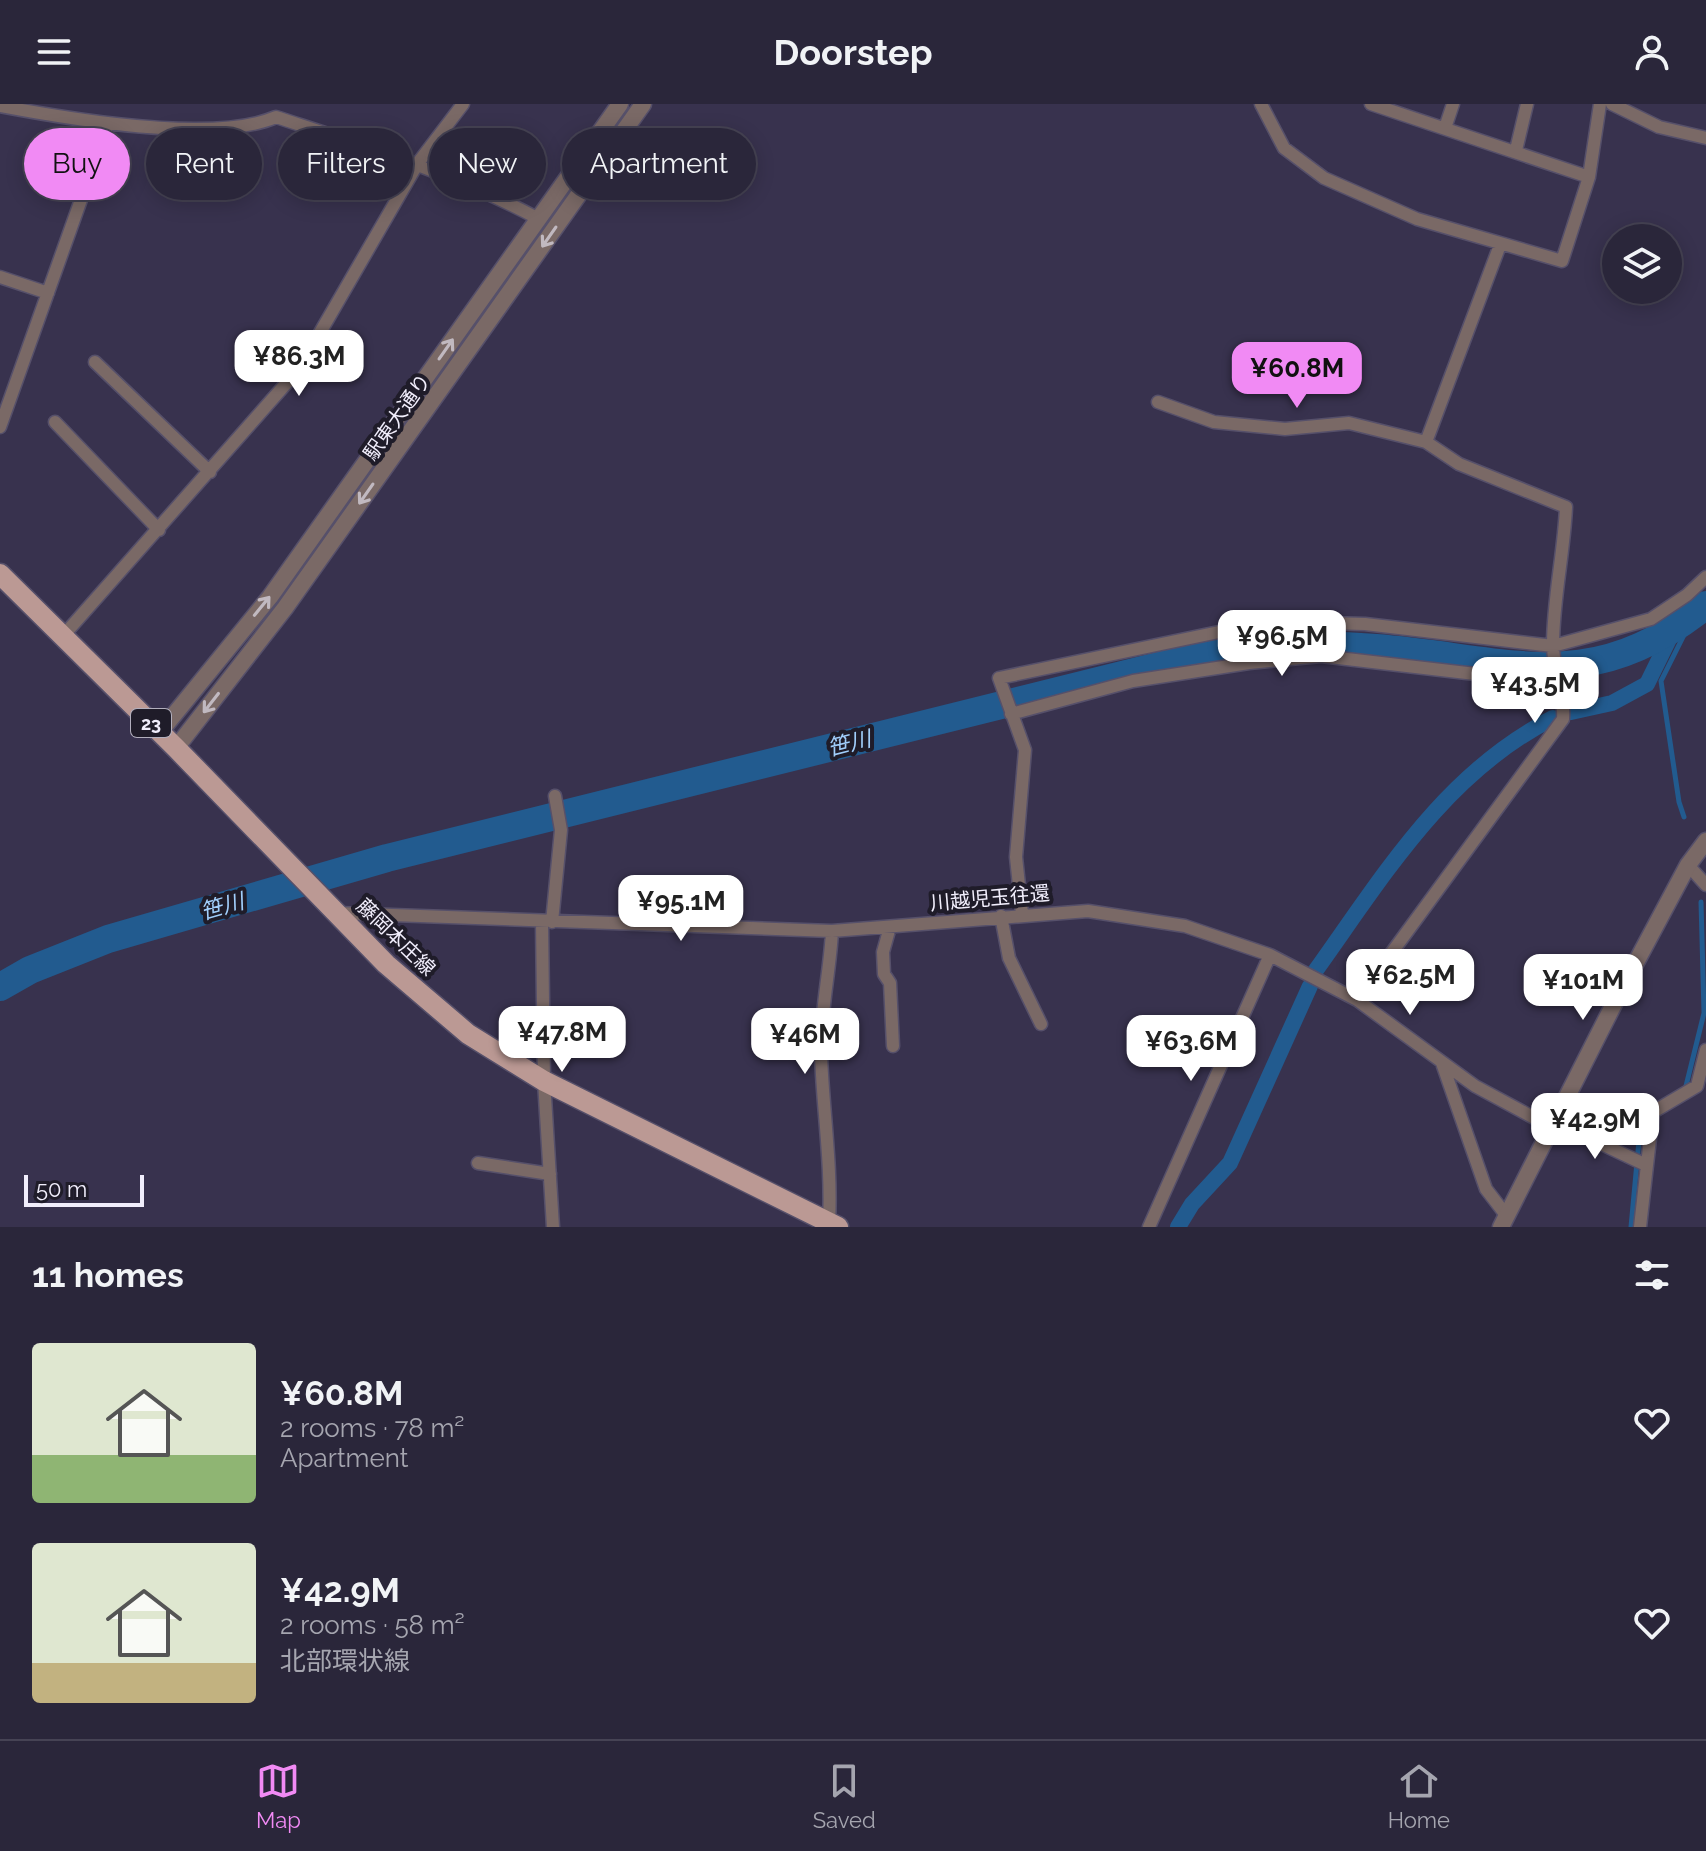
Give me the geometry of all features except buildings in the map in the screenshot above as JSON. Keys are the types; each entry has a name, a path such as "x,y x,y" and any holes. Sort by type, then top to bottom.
{"main road":[{"name":"藤岡本庄線","path":"0,574 337,913 441,1013 489,1048 544,1081 834,1225"}],"street":[{"path":"63,636 299,369 418,163 463,104"},
{"name":"駅東大通り","path":"160,732 270,597 620,104"},
{"name":"駅東大通り","path":"176,748 285,608 643,104"},
{"path":"1261,104 1284,148 1308,170 1417,219 1562,261 1589,177 1600,104"},
{"path":"1371,104 1516,150 1589,177"},
{"path":"1445,128 1453,104"},
{"path":"1516,150 1527,104"},
{"path":"1612,104 1659,127 1706,138"},
{"path":"0,106 108,124 226,128 258,125 276,117 418,163 483,189 539,219"},
{"path":"0,427 108,124"},
{"path":"1426,442 1500,245"},
{"path":"0,277 48,293"},
{"path":"95,362 210,472"},
{"path":"1158,402 1214,422 1285,429 1349,423 1426,442 1459,464 1566,507 1553,646 1558,684 1564,701 1563,719 1357,1000"},
{"path":"55,422 159,530"},
{"path":"1022,914 1016,857 1025,750 999,678 1238,628 1289,622 1405,627 1553,646 1651,619 1687,595 1706,577"},
{"path":"1011,714 1133,681 1321,656 1558,684"},
{"path":"553,1227 544,1081 547,922 561,830 555,796"},
{"path":"1504,1221 1688,865 1706,841"},
{"path":"1688,865 1706,885"},
{"name":"川越児玉往還","path":"337,913 832,931 1088,911 1185,926 1270,955 1357,1000 1475,1086 1551,1127 1568,1128 1646,1165"},
{"path":"1001,916 1009,958 1041,1024"},
{"path":"890,927 883,952 884,974 890,983 893,1046"},
{"path":"832,931 830,975 821,1023 834,1225"},
{"path":"1149,1227 1270,955"},
{"path":"1640,1227 1653,1112 1697,1086 1706,1050"},
{"path":"1442,1063 1486,1189 1504,1221"},
{"path":"478,1163 550,1174"}],"waterway":[{"name":"笹川","path":"0,987 30,970 108,939 387,858 1206,654 1270,647 1333,646 1376,648 1508,664 1547,666 1585,663 1624,653 1664,635 1706,605"},
{"path":"1682,625 1684,635 1661,681 1679,802 1684,817"},
{"path":"1571,712 1612,703 1647,684 1674,629"},
{"path":"1316,970 1392,863 1448,797 1480,767 1553,718"},
{"path":"1685,1090 1704,1013 1701,902"},
{"path":"1178,1227 1192,1204 1230,1163 1310,986"},
{"path":"1631,1227 1641,1119 1651,1109"}]}
